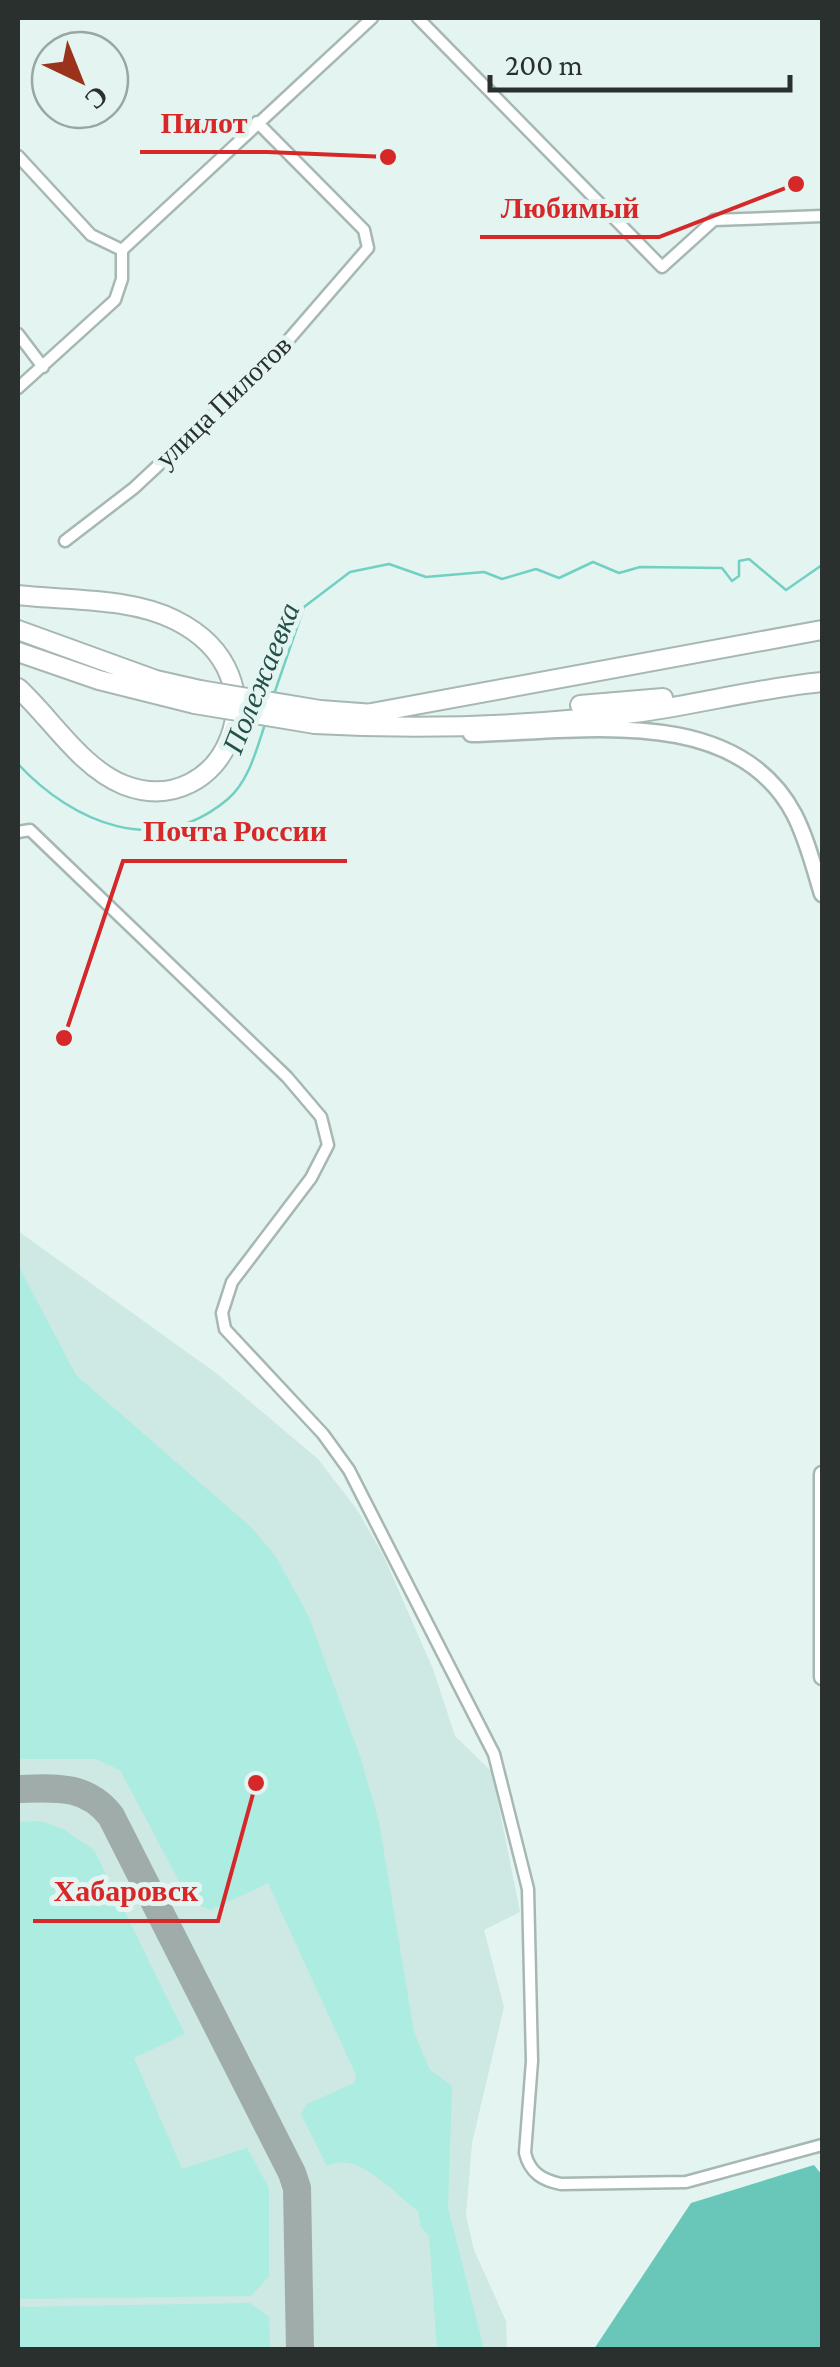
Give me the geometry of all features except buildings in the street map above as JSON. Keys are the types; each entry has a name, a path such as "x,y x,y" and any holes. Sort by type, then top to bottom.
{"highway":[{"path":"18,595 144,610 195,632 228,666 238,698 236,722 212,765 172,788 148,790 126,786 92,764 18,688"},
{"path":"18,630 197,697"},
{"path":"366,721 822,630"},
{"path":"18,652 99,680 318,717 366,721 510,722 643,712 724,694 822,682"}],"main road":[{"path":"366,721 458,734 653,733 717,746 738,757 780,794 794,814 822,894"},
{"path":"822,1474 822,1677"}],"street":[{"path":"18,388 115,300 122,280 122,250 372,18"},
{"path":"418,18 662,267 714,220 822,216"},
{"name":"улица Пилотов","path":"65,540 134,488 272,360 368,248 364,230 257,122"},
{"path":"18,156 91,235 122,250"},
{"path":"18,334 42,366"},
{"path":"18,832 30,830 287,1077 321,1117 328,1145 322,1160 232,1282 222,1314 225,1328 236,1344 288,1395 350,1470 494,1754 528,1889 532,2046 531,2113 525,2153 528,2165 536,2174 562,2184 664,2184 822,2145"}],"shaded area":[{"path":"18,1231 216,1373 318,1459 358,1511 384,1557 433,1669 455,1736 492,1772 520,1912 484,1930 504,2007 472,2143 466,2215 474,2250 506,2321 507,2349 18,2349"}],"green space":[{"path":"18,1265 76,1375 253,1529 276,1557 308,1615 361,1759 379,1822 414,2032 430,2070 452,2086 448,2208 484,2349 437,2349 429,2236 421,2227 418,2211 363,2168 339,2162 327,2166 301,2114 307,2104 354,2083 356,2075 268,1883 211,1910 190,1902 120,1770 96,1759 18,1759"},
{"path":"40,1821 63,1829 94,1850 185,2034 134,2058 182,2169 247,2148 269,2188 269,2276 251,2296 18,2299 18,1822"},
{"path":"814,2165 822,2175 822,2349 594,2349 691,2203"},
{"path":"250,2303 269,2317 270,2349 18,2349 18,2307"}],"waterway":[{"name":"Полежаевка","path":"273,697 304,607 350,572 389,564 426,577 484,572 502,579 536,569 559,578 593,562 619,573 640,567 722,568 732,581 739,576 739,561 749,559 786,590 822,565"},
{"name":"Полежаевка","path":"18,764 64,803 90,817 145,830 173,827 201,817 235,792 251,764 265,724"}],"taxiway":[{"path":"18,1789 80,1793 111,1816 292,2173 297,2188 300,2350"}],"place":[{"name":"Пилот","path":"388,157"},
{"name":"Любимый","path":"796,184"},
{"name":"Почта России","path":"64,1038"},
{"name":"Хабаровск","path":"256,1783"}]}
